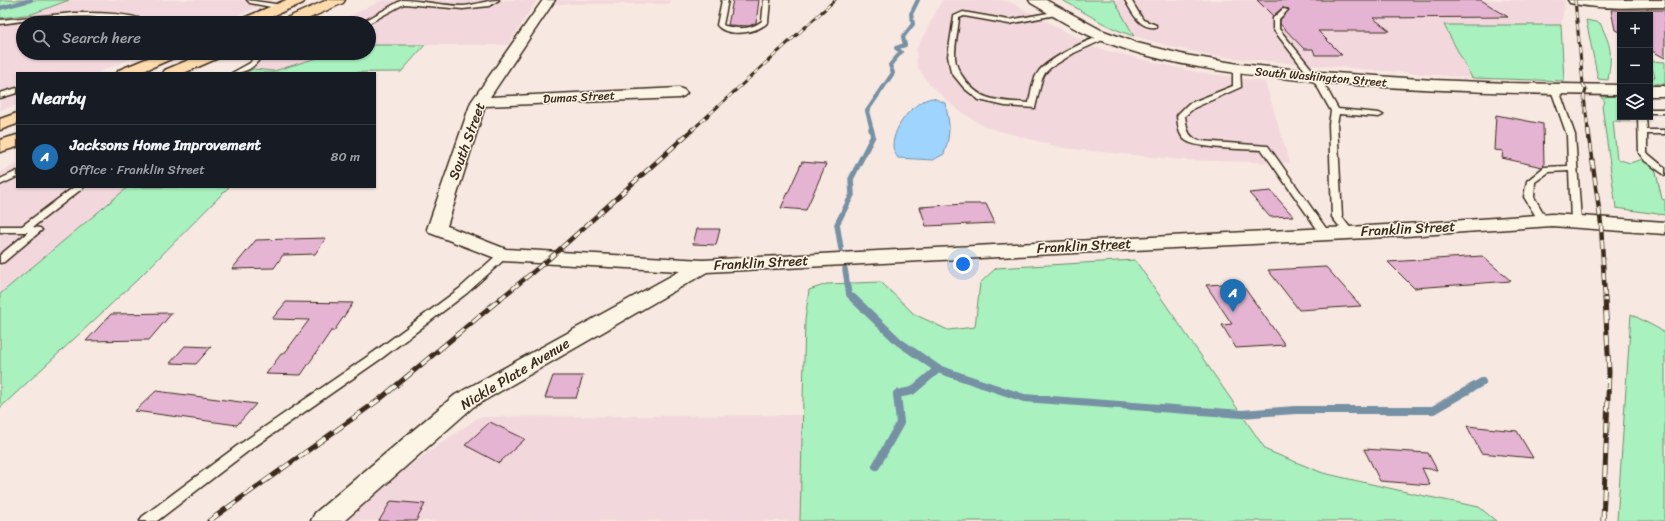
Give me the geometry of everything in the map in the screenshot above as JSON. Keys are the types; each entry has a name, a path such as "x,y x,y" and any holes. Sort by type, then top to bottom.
{"highway":[{"path":"261,16 298,0"},
{"path":"303,16 338,0"},
{"path":"127,72 156,60"},
{"path":"173,72 202,60"},
{"path":"0,125 16,118"},
{"path":"0,147 16,140"}],"main road":[{"name":"South Washington Street","path":"1036,0 1087,29 1105,37 1177,58 1236,68 1314,77 1451,87 1617,90"},
{"path":"1653,91 1665,91"}],"street":[{"name":"South Street","path":"503,255 437,229 479,102 549,0"},
{"path":"1574,0 1595,3 1661,3"},
{"name":"Dumas Street","path":"479,102 679,93"},
{"name":"Franklin Street","path":"503,255 703,266 1349,233 1544,221 1576,220 1633,227 1665,228"},
{"name":"Nickle Plate Avenue","path":"325,521 464,401 703,266"}],"lane":[{"path":"250,0 260,4 282,7"},
{"path":"376,17 405,1 460,8 492,3 496,0"},
{"path":"725,0 720,25 723,28 744,30 759,27 765,22 767,0"},
{"path":"1128,0 1141,21 1154,26"},
{"path":"1285,10 1276,18 1276,29 1314,77 1335,111 1333,124 1337,218 1349,233"},
{"path":"1059,13 1009,22 963,14 956,17 951,56 955,72 967,86 982,98 1005,104 1032,106 1042,73 1057,61 1086,43 1105,37"},
{"path":"46,16 120,16"},
{"path":"0,22 16,20"},
{"path":"238,72 254,64 256,60"},
{"path":"1236,68 1237,87 1191,106 1181,116 1184,136 1189,140 1199,143 1266,148 1325,234"},
{"path":"0,96 16,90"},
{"path":"1555,90 1571,135 1576,220"},
{"path":"1335,111 1379,115"},
{"path":"1653,111 1665,111"},
{"path":"1642,120 1643,153 1648,159 1665,172"},
{"path":"1643,132 1665,132"},
{"path":"1544,221 1530,197 1531,181 1548,169 1573,168"},
{"path":"0,182 16,174"},
{"path":"24,229 79,188"},
{"path":"0,229 38,230 0,260"},
{"path":"147,521 242,449 390,346 463,291 503,255"}],"shaded area":[{"path":"69,0 275,0 236,16 16,16 32,14"},
{"path":"383,0 537,0 508,45 376,45 376,16 349,16"},
{"path":"557,0 671,0 669,4 554,4"},
{"path":"942,0 1001,0 1010,2 1096,48 1191,71 1265,82 1290,163 1182,160 1063,148 985,127 958,110 929,84 917,66 916,50"},
{"path":"1114,0 1565,1 1561,25 1444,25 1472,78 1264,61 1215,56 1176,48 1134,36"},
{"path":"16,16 16,60 128,60 98,72 16,72 16,105 0,110 0,18"},
{"path":"255,60 310,60 274,71 238,68"},
{"path":"16,164 16,188 127,188 0,294 0,172"},
{"path":"803,415 800,521 342,521 384,483 479,417"}],"green space":[{"path":"0,0 69,0 32,14 0,18"},
{"path":"1062,0 1114,0 1134,36 1106,25"},
{"path":"1586,20 1600,23 1607,39 1610,50 1608,80 1598,79"},
{"path":"1444,25 1561,25 1564,81 1472,78"},
{"path":"376,45 425,45 401,72 247,72 253,69 274,71 310,60 376,60"},
{"path":"1653,61 1665,62 1665,84 1653,84 1653,77 1655,77"},
{"path":"1617,96 1617,120 1629,120 1613,121 1617,159 1630,163 1643,159 1655,168 1662,199 1665,200 1665,215 1616,208 1602,106 1605,102 1601,97"},
{"path":"127,188 228,188 136,281 0,408 0,294"},
{"path":"1135,260 1266,450 1323,473 1479,507 1496,521 800,521 805,320 809,290 827,284 881,282 914,314 948,330 975,327 980,283 996,268"},
{"path":"1631,314 1659,329 1665,334 1665,521 1617,521"}],"water":[{"path":"933,98 945,103 947,111 949,134 944,154 933,160 898,158 893,146 894,139 901,123 912,109 926,100"}],"building":[{"path":"733,0 759,0 756,23 749,26 728,25"},
{"path":"1257,0 1481,0 1508,17 1373,18 1390,31 1318,31 1342,55 1315,55 1313,49 1304,49 1280,24 1280,20 1289,9 1282,8 1273,16"},
{"path":"1611,10 1665,10 1665,58 1653,52 1653,12 1617,12 1617,31 1615,30"},
{"path":"1496,115 1543,124 1544,165 1542,167 1502,158 1503,151 1494,150"},
{"path":"802,162 826,164 806,210 781,208"},
{"path":"1271,191 1293,216 1270,217 1249,193"},
{"path":"986,204 995,223 926,226 920,207"},
{"path":"697,229 720,229 716,245 693,244"},
{"path":"326,238 315,254 283,255 274,268 232,269 256,240"},
{"path":"1482,256 1511,281 1414,288 1388,262"},
{"path":"1326,267 1361,306 1299,310 1268,270"},
{"path":"1241,283 1285,345 1236,348 1222,325 1232,324 1206,285"},
{"path":"286,302 353,303 334,331 331,331 301,375 266,374 281,354 284,354 309,320 272,319"},
{"path":"172,313 149,340 86,341 111,314"},
{"path":"185,346 211,347 196,364 170,363"},
{"path":"553,376 583,376 576,398 545,398"},
{"path":"156,391 256,404 237,425 135,411"},
{"path":"490,422 525,439 499,463 465,445"},
{"path":"1467,426 1517,431 1533,458 1481,453"},
{"path":"1364,449 1428,453 1437,470 1422,468 1430,485 1380,481"},
{"path":"391,501 425,504 416,521 379,521"}],"waterway":[{"path":"0,8 31,0"},
{"path":"872,130 867,111 893,73 890,65 901,52 896,48 905,45 903,37 913,24 911,14 918,0"},
{"path":"841,249 837,224 852,195 851,179 873,136 871,129"},
{"path":"845,269 849,295 854,299"},
{"path":"853,298 899,342 938,369"},
{"path":"876,466 900,423 897,394 912,391 938,369"},
{"path":"938,369 1024,398 1242,414 1295,410 1433,410 1482,382"}],"railway":[{"path":"692,130 835,0"},
{"path":"1575,0 1583,84 1586,90 1584,96 1588,130"},
{"path":"500,299 550,258 693,129"},
{"path":"1588,129 1601,224 1605,299"},
{"path":"209,521 380,399 501,298"},
{"path":"1603,521 1609,372 1605,298"}],"place":[{"name":"Jacksons Home Improvement","path":"1233,312"}]}
